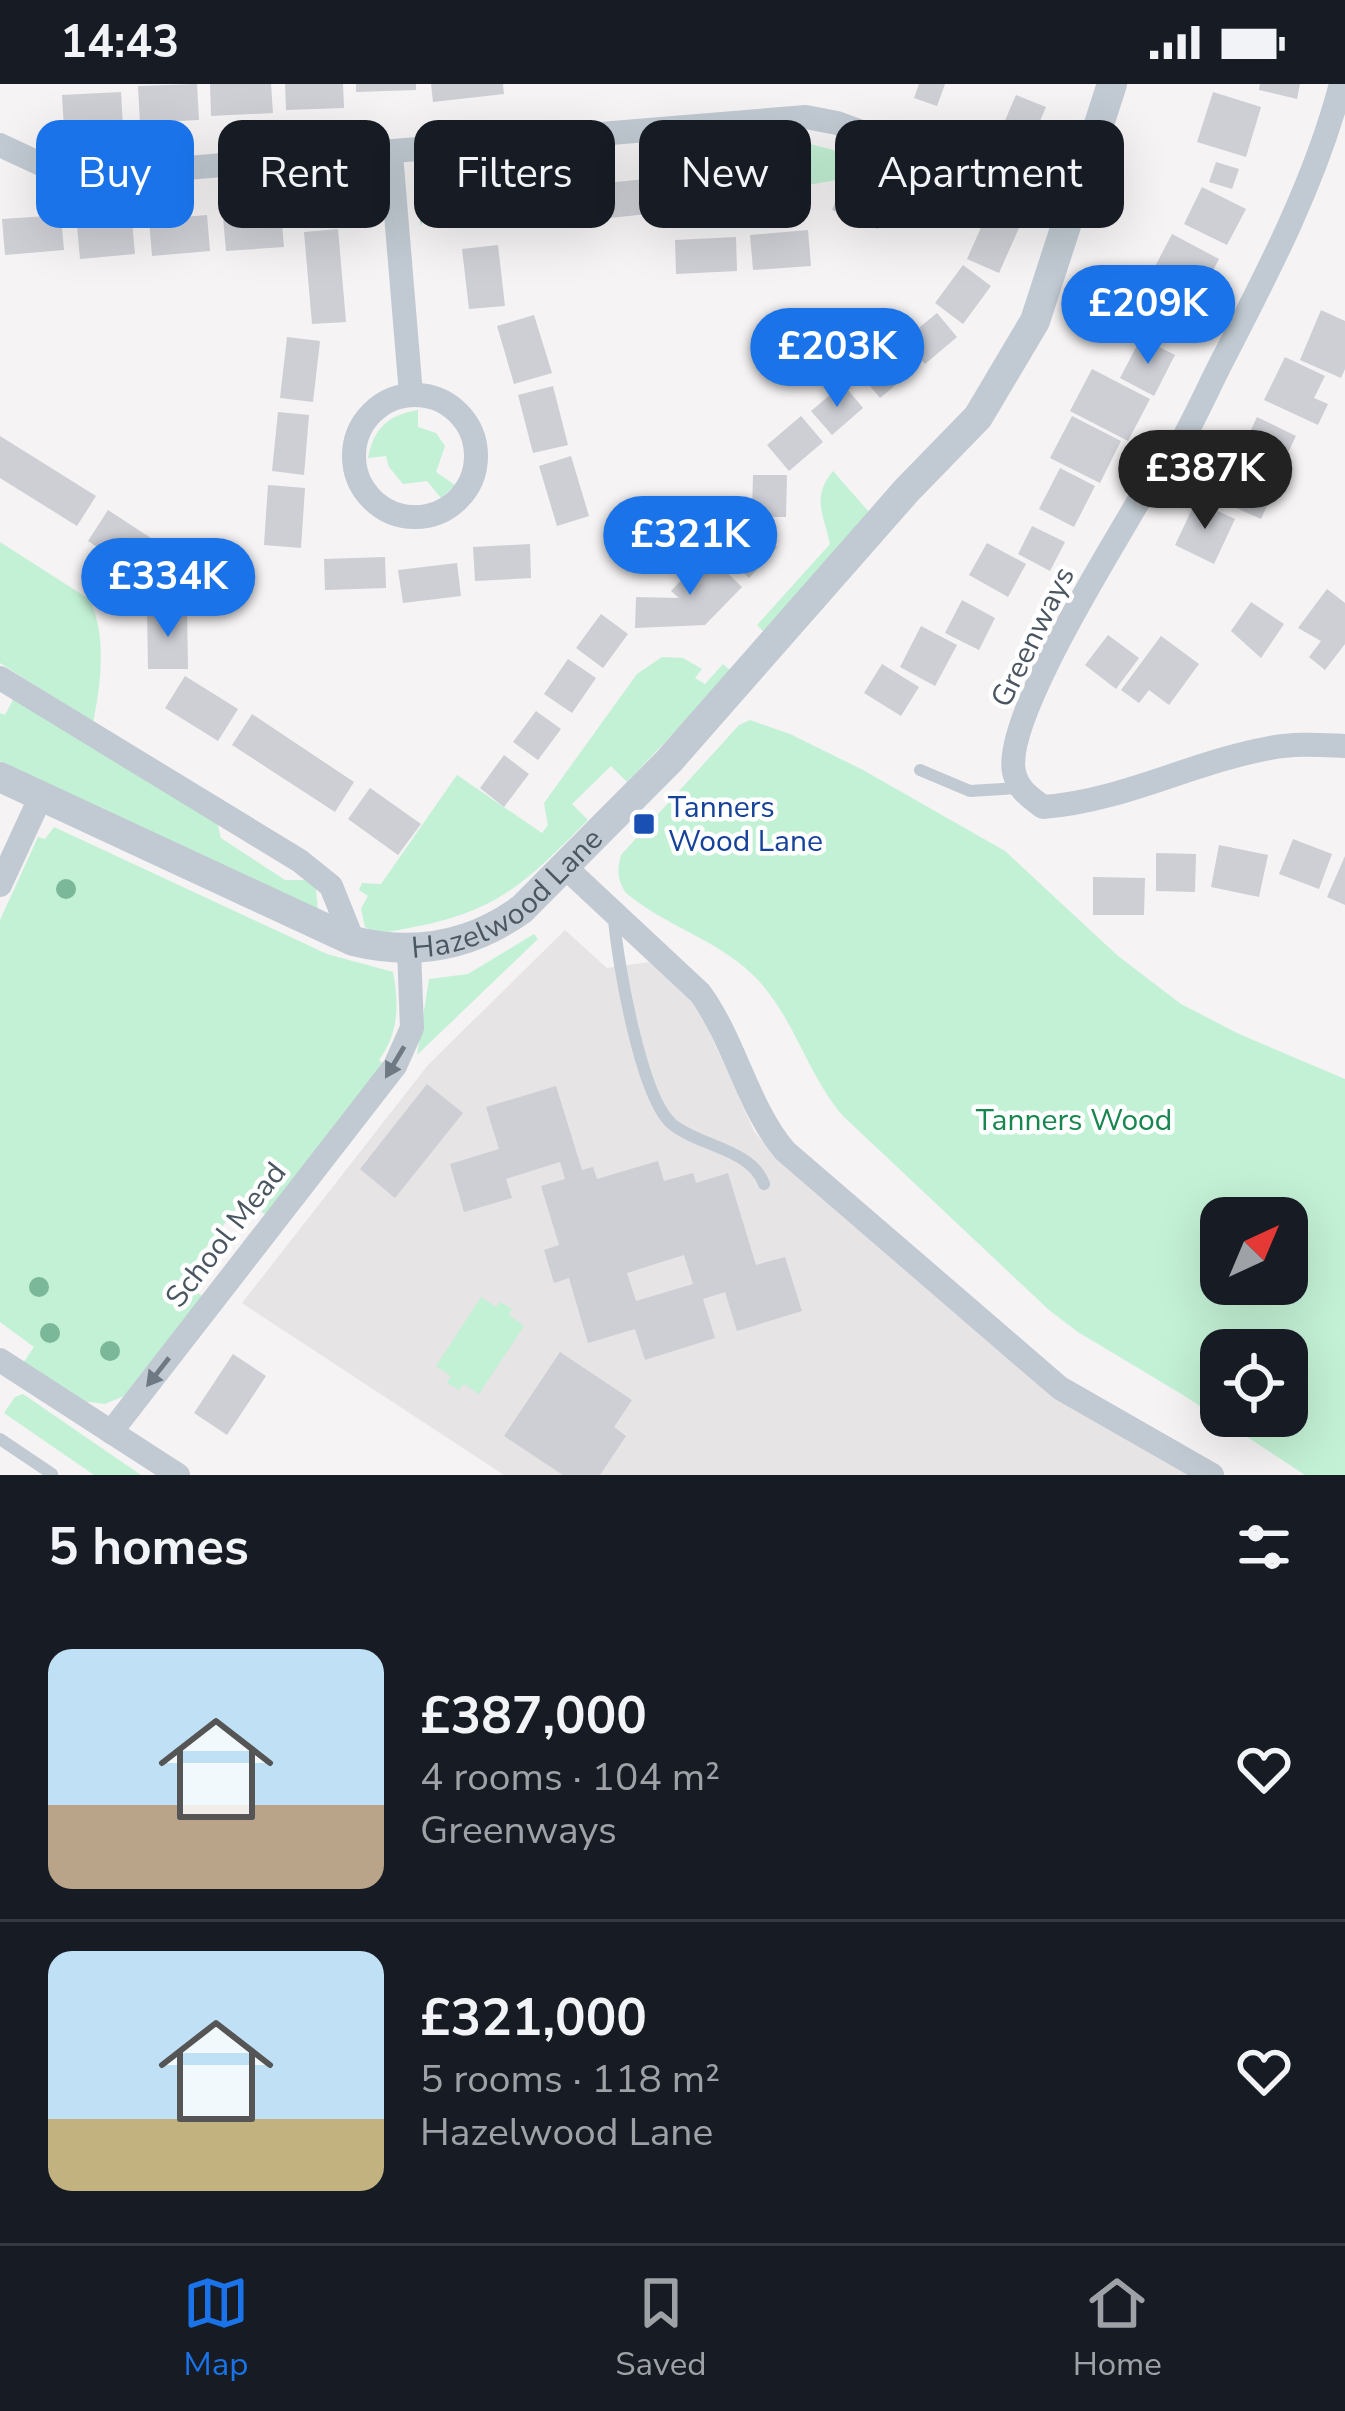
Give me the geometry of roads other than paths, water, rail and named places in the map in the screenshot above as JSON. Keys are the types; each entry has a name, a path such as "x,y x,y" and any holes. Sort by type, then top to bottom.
{"street":[{"name":"Hazelwood Lane","path":"1100,120 1112,84"},
{"name":"Greenways","path":"1019,788 1013,756 1039,684 1232,342 1304,191 1340,84"},
{"path":"0,145 45,166 90,176 391,154 623,129 806,117 835,123"},
{"path":"391,154 411,394"},
{"name":"Hazelwood Lane","path":"0,777 352,941 409,950 440,946 501,924 565,867 694,734 907,490 978,417 1035,321 1064,228"},
{"path":"411,394 428,395 461,416 473,434 477,452 470,486 456,503 421,518 380,507 365,493 354,464 354,443 371,412 411,394"},
{"path":"0,678 300,861 332,886 352,941"},
{"path":"1019,788 1043,807 1075,805 1267,748 1345,746"},
{"path":"0,885 41,796"},
{"path":"565,867 700,993 717,1016 785,1150 1060,1388 1212,1475"},
{"name":"School Mead","path":"111,1432 395,1066 412,1028 409,950"},
{"path":"0,1360 178,1475"}],"lane":[{"path":"920,770 970,791 1019,788"},
{"path":"614,916 617,967 627,1010 659,1106 669,1122 684,1132 752,1165 764,1184"},
{"path":"0,1439 52,1474"}],"place":[{"name":"Tanners Wood Lane","path":"644,824"}],"park label":[{"name":"Tanners Wood","path":"1074,1120"}]}
